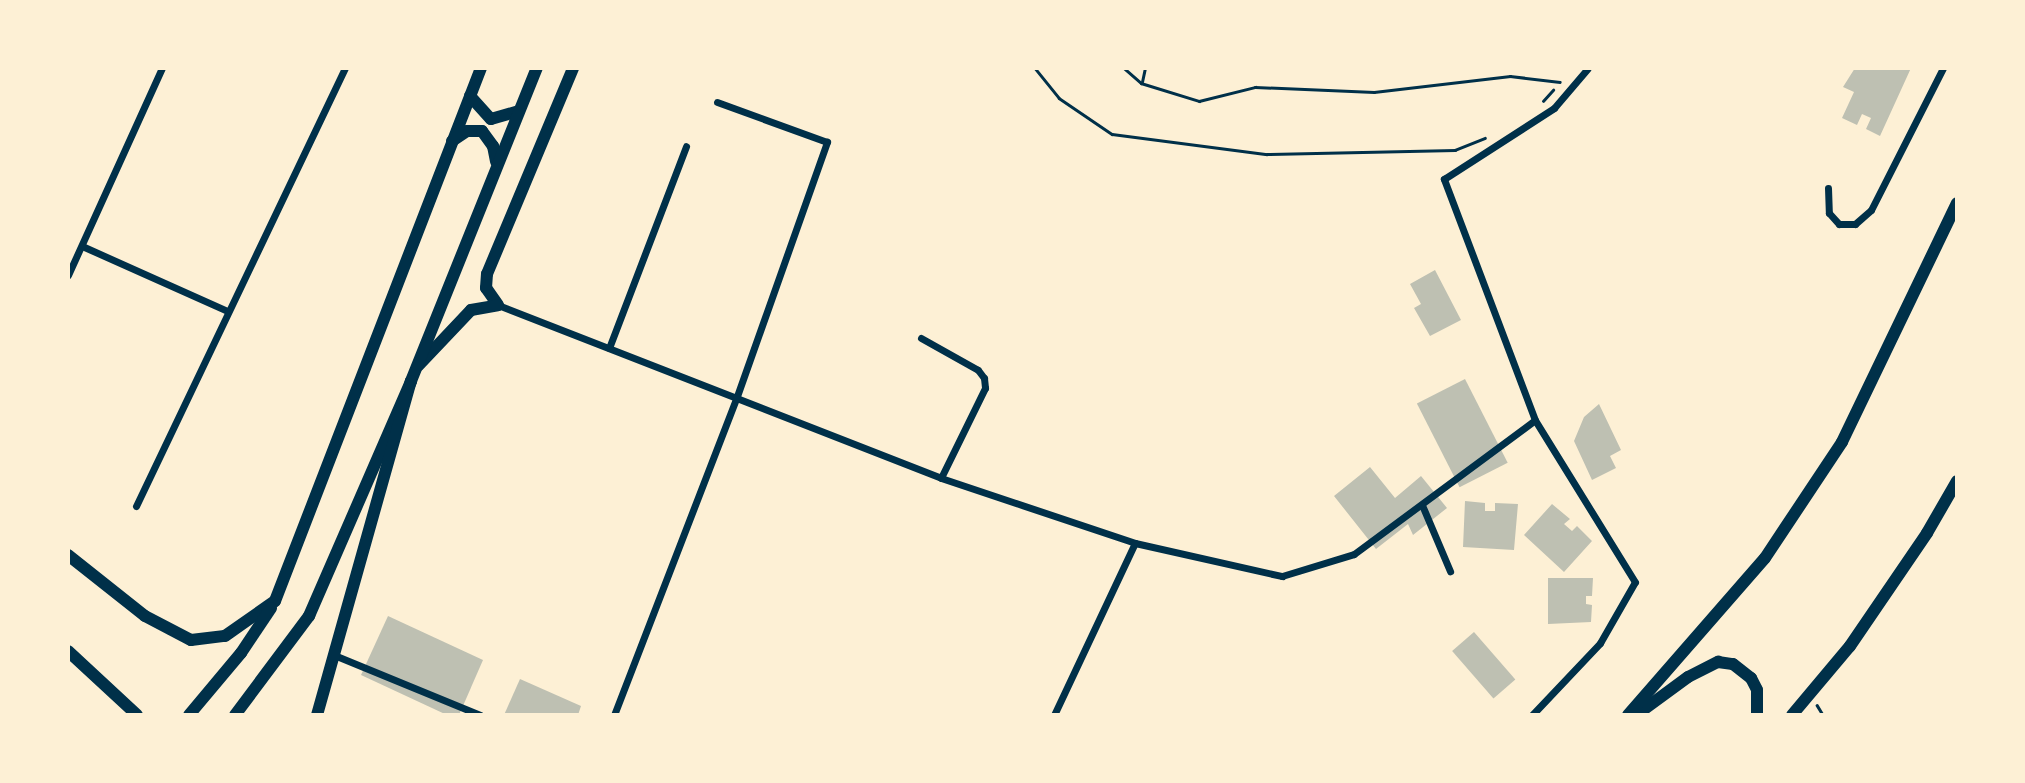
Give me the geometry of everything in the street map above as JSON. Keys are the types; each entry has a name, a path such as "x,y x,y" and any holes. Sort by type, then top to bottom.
{"main road":[{"path":"189,715 241,653 275,601 481,68"},
{"path":"235,715 309,615 417,367 496,163 537,68"},
{"path":"417,367 471,310 498,305 486,288 486,274 573,68"},
{"path":"470,96 491,119 519,111"},
{"path":"452,142 467,131 482,131 493,146 496,163"},
{"path":"1628,715 1765,558 1842,442 1957,203"},
{"path":"317,715 411,381"},
{"path":"1792,715 1850,646 1957,481"},
{"path":"68,555 145,616 191,640 225,636 275,601"},
{"path":"68,651 137,715"},
{"path":"1636,715 1688,677 1718,663 1733,664 1751,678 1758,700 1757,715"}],"street":[{"path":"68,275 162,68"},
{"path":"136,506 345,68"},
{"path":"1532,715 1600,643 1635,582 1535,420 1444,179 1555,108 1588,68"},
{"path":"1828,188 1829,213 1839,224 1855,224 1871,209 1943,68"},
{"path":"614,715 736,399 827,142 717,102"},
{"path":"609,348 685,146"},
{"path":"82,246 227,311"},
{"path":"498,305 941,478 1135,544 1282,576 1354,554 1535,420"},
{"path":"921,338 978,370 984,378 985,388 941,478"},
{"path":"1422,505 1450,571"},
{"path":"1054,715 1135,544"},
{"path":"334,655 480,715"}],"path":[{"path":"1035,68 1059,98 1112,134 1267,155 1455,150 1492,134"},
{"path":"1124,68 1141,83 1199,101 1255,87 1374,92 1510,76 1560,82"},
{"path":"1141,83 1145,68"},
{"path":"1536,108 1569,72"}],"building":[{"path":"1855,68 1911,68 1880,136 1866,129 1871,118 1862,114 1857,125 1842,118 1854,92 1843,87"},
{"path":"1435,270 1461,320 1430,336 1414,308 1421,304 1410,284"},
{"path":"1465,379 1508,463 1460,487 1417,404"},
{"path":"1599,404 1621,450 1610,456 1616,468 1592,480 1574,441 1584,417"},
{"path":"1370,467 1395,498 1421,476 1447,508 1413,535 1408,524 1376,549 1334,496"},
{"path":"1465,501 1485,503 1485,511 1495,511 1495,503 1518,504 1514,550 1463,547"},
{"path":"1552,504 1570,519 1564,524 1572,531 1577,526 1592,541 1564,572 1524,535"},
{"path":"1548,578 1593,578 1592,596 1586,596 1586,604 1592,605 1591,622 1548,624"},
{"path":"388,616 483,660 459,715 447,715 361,675"},
{"path":"1474,632 1515,680 1493,699 1452,651"},
{"path":"520,679 581,706 578,715 504,715"}]}
